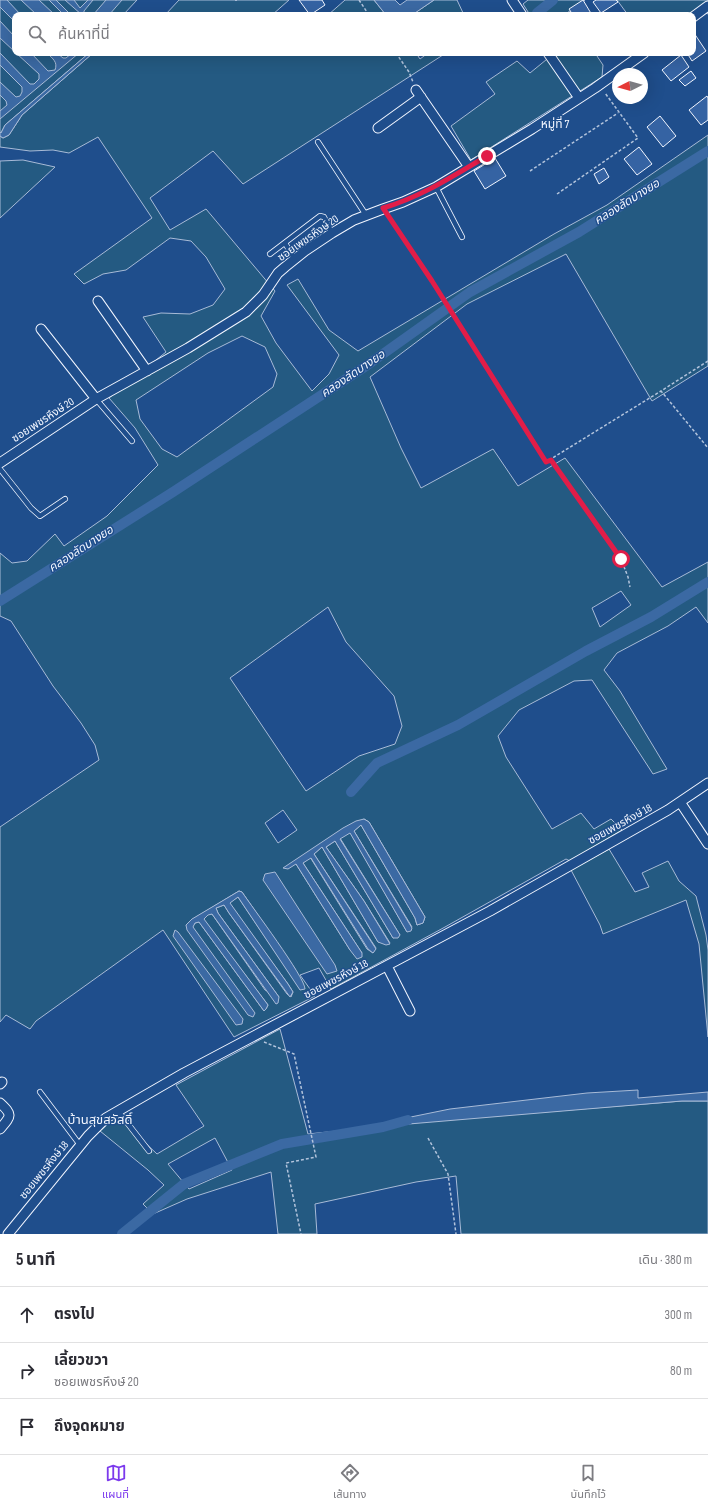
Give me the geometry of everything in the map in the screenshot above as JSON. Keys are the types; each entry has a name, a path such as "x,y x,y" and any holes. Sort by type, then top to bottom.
{"street":[{"path":"512,0 520,12"},
{"path":"696,15 708,6"},
{"path":"550,56 579,98"},
{"name":"ซอยเพชรหึงษ์ 20","path":"0,463 96,399 148,371 246,312 263,295 278,274 332,233 354,220 383,208 403,202 436,187 579,98 640,56"},
{"path":"378,128 419,94 469,167"},
{"path":"98,301 148,371"},
{"path":"41,329 96,399"},
{"name":"ซอยเพชรหึงษ์ 18","path":"8,1234 80,1145 106,1118 184,1073 496,907 680,802 708,783"},
{"path":"680,802 708,844"},
{"path":"387,966 410,1011"},
{"path":"0,1103 8,1110 10,1115 9,1119 0,1129"}],"lane":[{"path":"318,142 366,215"},
{"path":"436,187 462,238"},
{"path":"270,254 320,216 324,217 332,233"},
{"path":"285,243 295,260"},
{"path":"96,399 132,441"},
{"path":"0,469 40,516 65,499"},
{"path":"40,1092 80,1145"},
{"path":"118,1111 149,1151"}],"path":[{"path":"359,0 367,12"},
{"path":"398,56 409,72 419,94"},
{"path":"557,194 638,138 599,85"},
{"path":"530,171 619,112"},
{"path":"383,208 432,281 546,462 708,361"},
{"path":"661,391 708,448"},
{"path":"551,460 621,559 630,587"},
{"path":"253,1037 294,1054 316,1157 286,1163 301,1234"},
{"path":"428,1138 448,1174 456,1234"}],"shaded area":[{"path":"0,0 49,0 61,12 12,12 12,56 86,56 5,125 1,133"},
{"path":"0,0 7,0 18,12 12,12 12,19 0,7"},
{"path":"21,0 39,0 52,12 34,12"},
{"path":"49,0 56,0 68,12 61,12"},
{"path":"56,0 137,0 126,12 68,12"},
{"path":"65,0 74,0 80,8 88,0 93,0 84,12 79,12"},
{"path":"106,0 122,0 112,12 96,12"},
{"path":"179,0 289,0 275,12 168,12"},
{"path":"345,0 374,0 384,12 331,12"},
{"path":"374,0 395,0 400,5 407,0 434,0 416,12 384,12"},
{"path":"434,0 457,0 463,12 416,12"},
{"path":"528,0 585,0 568,12 528,12 523,4"},
{"path":"617,0 708,0 708,14 706,13 696,20 696,12 626,12"},
{"path":"0,21 12,34 12,49 0,38"},
{"path":"0,53 30,84 34,84 39,79 39,74 19,56 34,56 48,71 55,70 56,65 50,56 61,56 66,58 68,56 75,56 0,119 0,111 7,105 6,101 0,95 0,82 16,97 20,96 22,87 0,65"},
{"path":"86,56 90,56 22,115 9,135 3,138 0,136 0,132 1,133 5,125"},
{"path":"90,56 418,56 420,59 424,56 441,56 243,184 213,151 150,198 170,230 206,209 275,291 261,316 276,343 312,391 329,374 339,355 287,285 298,279 329,330 358,351 554,234 607,205 708,135 708,366 652,401 566,254 467,304 370,377 401,448 421,488 493,449 518,486 565,458 662,587 708,562 708,623 696,607 668,626 617,653 604,670 620,691 667,769 653,774 592,680 574,681 519,710 498,736 506,757 552,829 581,813 594,829 611,819 622,830 570,861 566,859 331,989 319,968 300,975 315,996 234,1037 163,930 36,1021 30,1029 6,1015 0,1022 0,827 99,760 95,745 81,723 53,686 11,621 0,616 0,553 12,563 27,561 55,534 64,546 107,516 158,465 135,428 109,398 166,352 143,317 161,313 190,314 213,305 225,289 206,257 191,241 170,238 126,270 103,274 84,284 74,274 152,218 98,137 69,153 53,150 30,151 0,147 0,136 3,138 9,135 22,115","holes":["242,336 265,347 277,374 273,387 177,457 162,449 140,419 136,400 208,353","621,591 631,605 600,627 592,608","328,607 346,642 394,696 402,726 395,744 359,756 306,791 230,678","283,810 297,830 278,843 265,823","364,819 369,822 425,917 423,923 417,925 415,918 361,825 354,831 412,927 407,932 350,832 340,838 400,935 393,938 335,841 326,847 364,901 390,943 378,942 322,847 314,854 376,948 373,953 367,949 310,857 303,863 362,953 350,950 296,864","239,891 242,892 295,969 300,989 238,897 229,903 288,984 293,992 291,997 287,994 224,905 216,908 218,913 279,997 265,990 212,914 208,914 203,919 268,1005 264,1011 199,922 195,923 192,927 254,1013 186,925 193,919"]},
{"path":"551,56 597,56 603,65 602,77 471,160 451,126 495,94 486,82 517,61 530,73"},
{"path":"23,160 55,167 0,218 0,161"},
{"path":"364,819 369,822 425,917 423,923 417,925 415,918 361,825 354,831 412,928 411,931 407,932 350,833 340,839 400,935 398,938 393,938 335,841 326,847 364,901 390,944 386,945 378,942 322,847 314,854 376,949 373,953 368,949 311,858 303,863 362,953 362,957 357,959 296,864 288,869 283,868 343,828 356,821"},
{"path":"609,849 635,892 649,887 642,873 668,861 679,881 696,896 706,935 708,950 708,1037 699,944 686,900 603,934 600,925 571,870"},
{"path":"275,872 335,965 337,971 327,974 263,880 265,874"},
{"path":"239,891 242,892 288,957 303,982 305,989 300,990 238,897 230,903 288,984 293,992 290,997 224,905 216,908 218,913 279,997 278,1003 276,1004 212,914 208,915 204,919 268,1005 264,1011 199,922 195,923 193,927 255,1013 253,1017 248,1015 187,930 186,925 192,919"},
{"path":"175,930 243,1019 242,1024 236,1025 173,936"},
{"path":"280,1029 308,1134 443,1120 682,1101 708,1101 708,1234 461,1234 456,1176 416,1182 315,1204 317,1234 278,1234 271,1172 187,1199 153,1214 143,1204 164,1185 100,1131 117,1116 157,1154 204,1126 176,1085","holes":["215,1138 232,1170 189,1189 168,1164"]},
{"path":"638,1090 638,1098 708,1092 708,1101 682,1101 397,1125 396,1120 450,1109 587,1093"}],"building":[{"path":"299,0 322,0 325,5 314,12 308,12"},
{"path":"583,0 590,12 571,12 569,9"},
{"path":"596,0 616,0 618,2 600,12 593,2"},
{"path":"696,36 706,51 692,61 689,56 696,56"},
{"path":"680,56 682,56 689,67 671,81 662,70"},
{"path":"691,71 696,78 685,86 679,80"},
{"path":"707,96 708,120 701,125 689,110"},
{"path":"660,116 676,136 663,147 647,127"},
{"path":"639,147 652,164 637,175 624,159"},
{"path":"495,158 506,176 485,189 474,171"},
{"path":"604,168 609,177 599,184 594,174"}],"waterway":[{"path":"538,12 553,0"},
{"name":"คลองลัดบางยอ","path":"0,601 173,492 366,366 470,292 579,232 708,151"},
{"path":"351,792 377,763 458,725 586,651 651,617 708,582"},
{"path":"122,1234 184,1184 282,1144 383,1127 408,1120"}],"district":[{"name":"หมู่ที่ 7","path":"555,124"},
{"name":"บ้านสุขสวัสดิ์","path":"100,1120"}],"route":[{"path":"487,156 436,187 403,202 383,208 432,281 546,462 551,460 621,559"}]}
